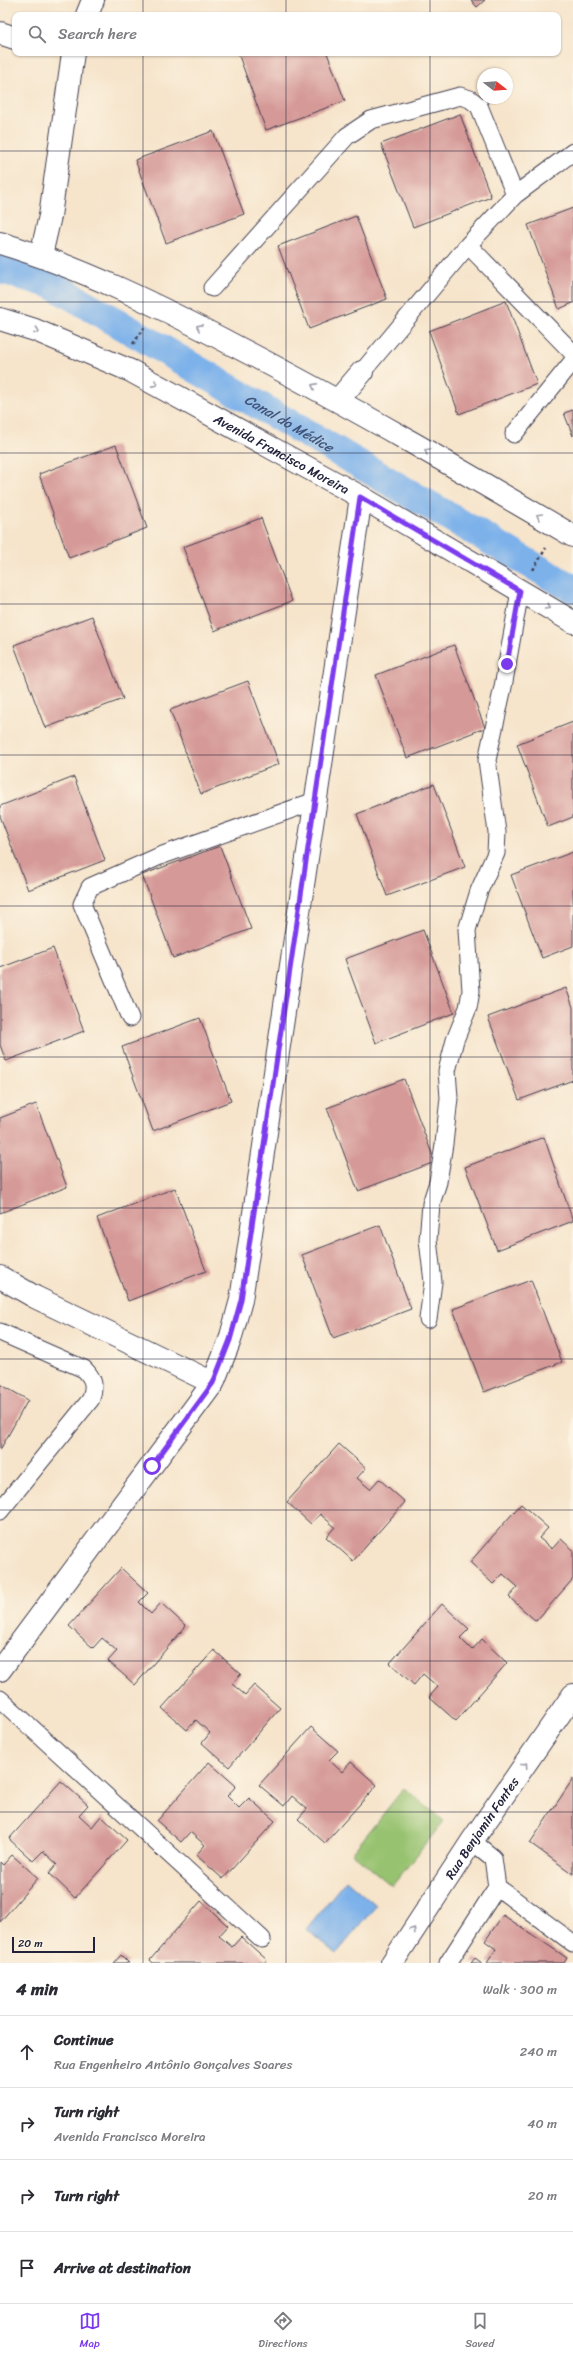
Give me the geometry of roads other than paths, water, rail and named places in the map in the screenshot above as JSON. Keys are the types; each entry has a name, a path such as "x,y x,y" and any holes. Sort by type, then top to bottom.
{"street":[{"path":"88,12 93,0"},
{"path":"0,33 12,37"},
{"path":"41,255 50,216 70,56"},
{"path":"0,243 41,255 158,306 339,399 573,536"},
{"name":"Avenida Francisco Moreira","path":"0,318 35,330 130,371 360,497 525,583 573,622"},
{"path":"339,399 362,372"},
{"path":"1,1667 213,1383 230,1340 241,1300 360,497"},
{"path":"0,1276 35,1297 213,1383"},
{"name":"Rua Benjamin Fontes","path":"392,1963 472,1841 573,1695"}],"lane":[{"path":"212,288 347,136 371,120 460,96 470,99 479,106 515,195"},
{"path":"362,372 468,245 515,195 573,152"},
{"path":"468,245 573,353"},
{"path":"514,434 573,361"},
{"path":"428,1319 433,1282 428,1240 431,1204 438,1182 444,1144 449,1098 447,1071 455,1040 468,1008 471,991 467,930 479,891 496,853 497,832 487,760 525,583"},
{"path":"130,1018 82,904 90,887 160,856 315,801"},
{"path":"0,1332 84,1369 93,1378 94,1389 91,1399 0,1511"},
{"path":"0,1698 262,1939"},
{"path":"448,1963 497,1887 493,1858 472,1841"},
{"path":"497,1887 573,1943"}],"water":[{"path":"346,1880 376,1906 336,1954 306,1929"}],"waterway":[{"name":"Canal do Médice","path":"0,269 51,284 573,589"}]}
